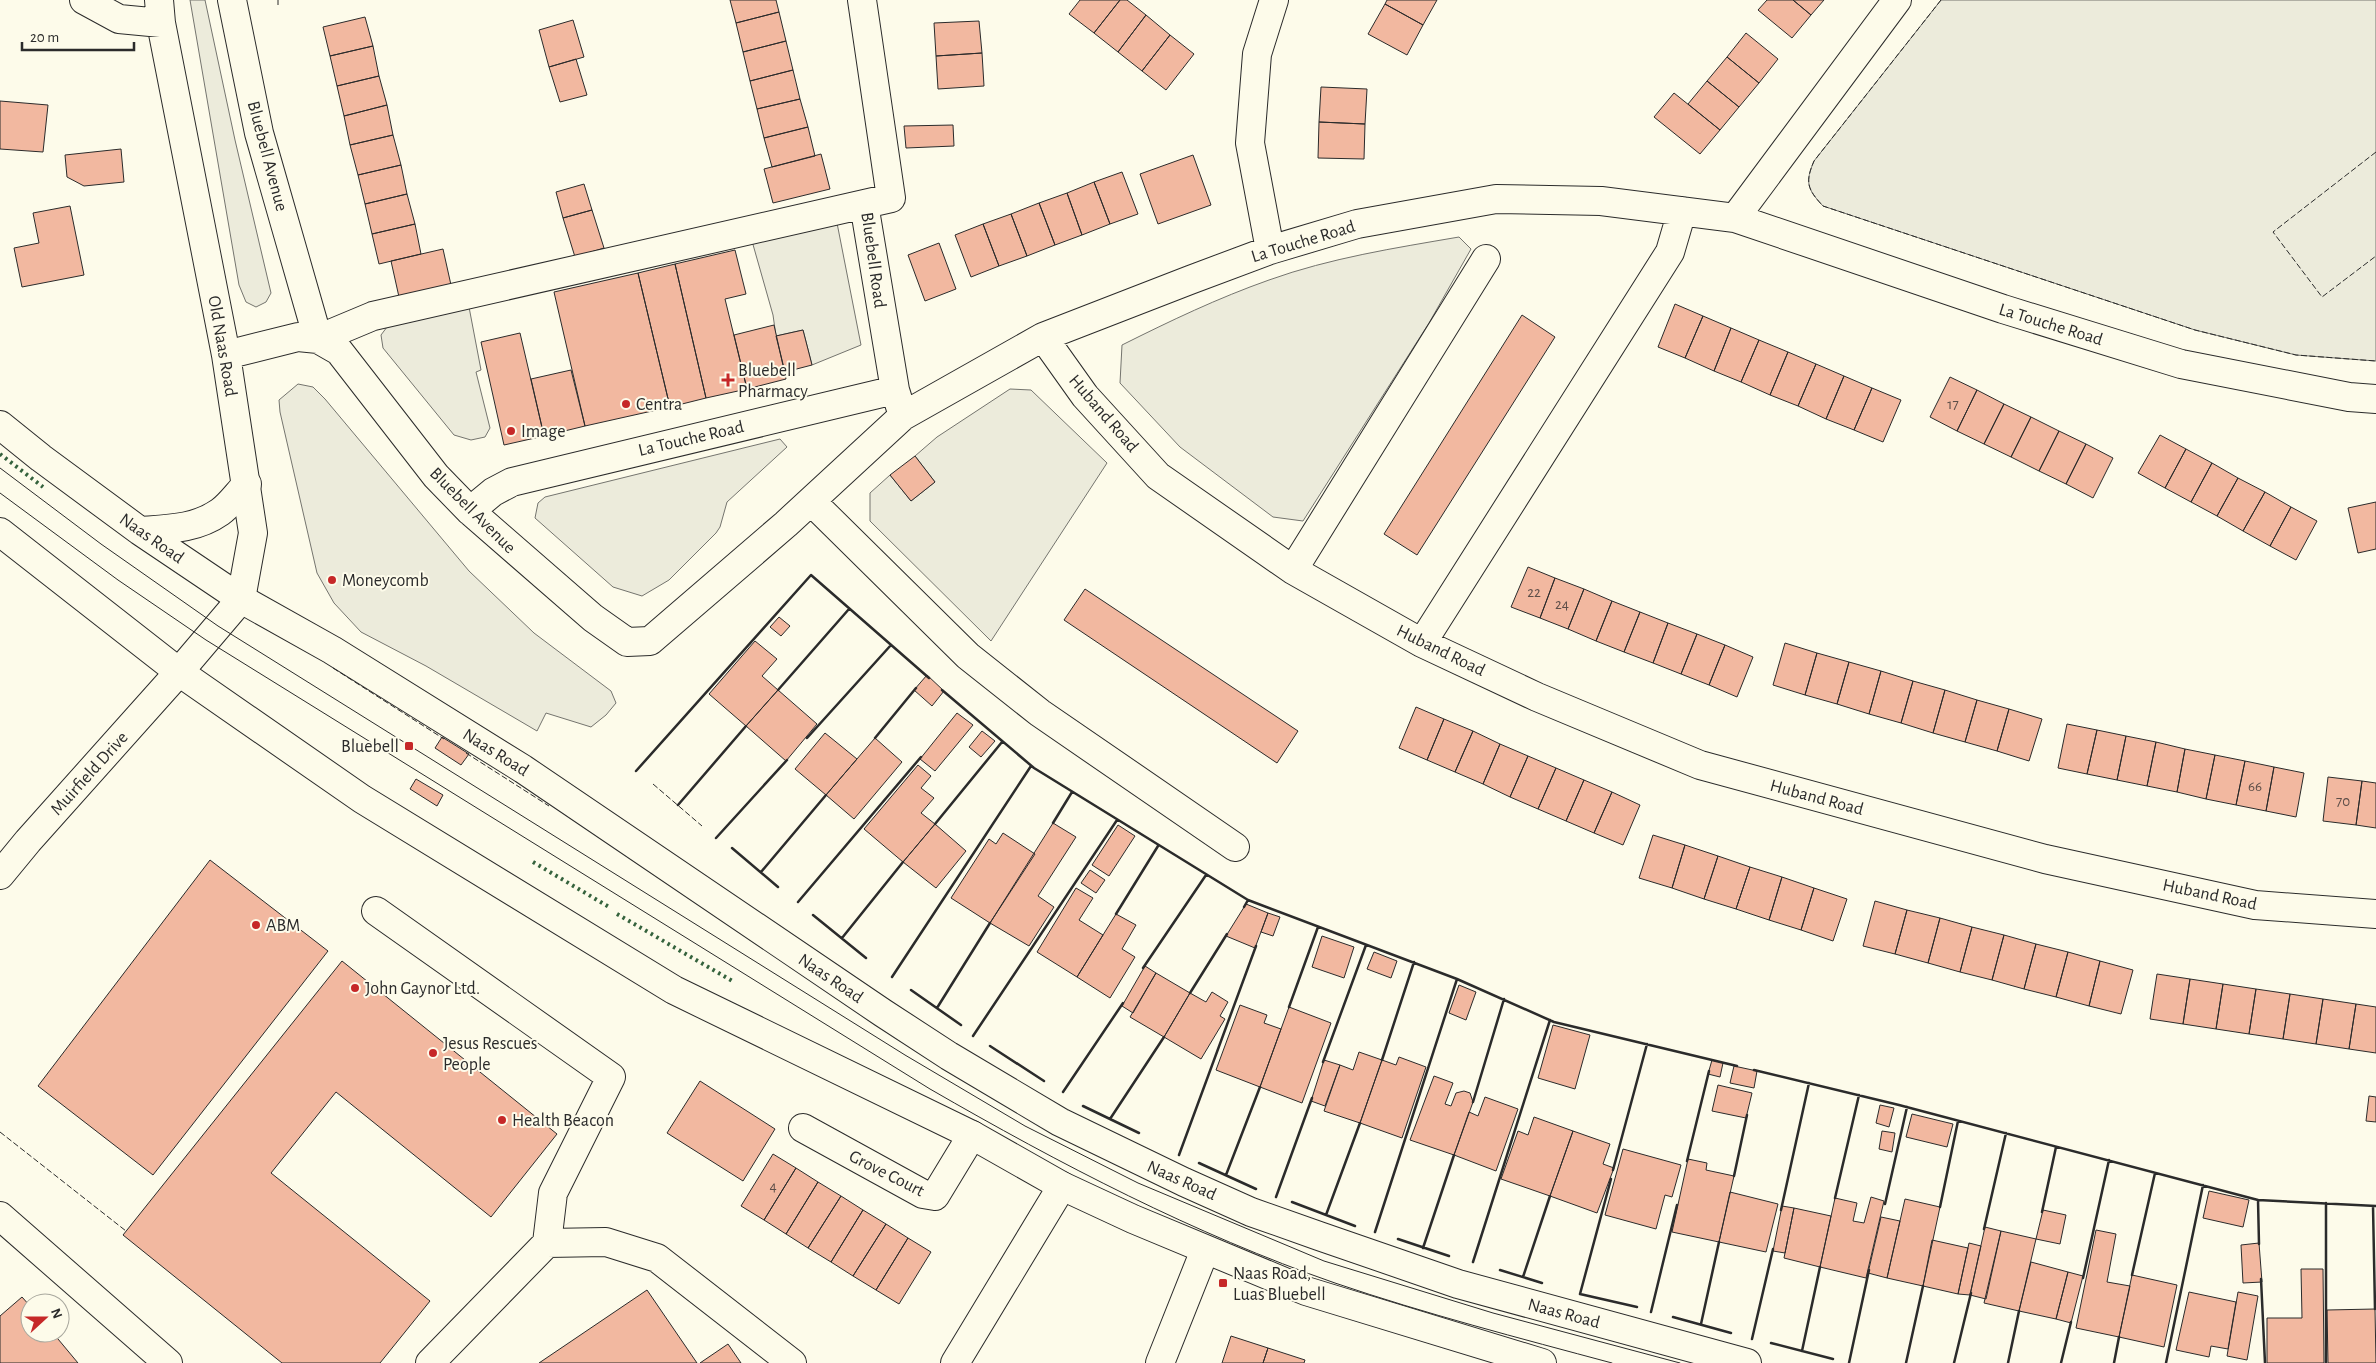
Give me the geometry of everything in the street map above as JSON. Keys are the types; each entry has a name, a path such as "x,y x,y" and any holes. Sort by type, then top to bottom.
{"street":[{"path":"84,0 119,19 160,12"},
{"name":"Bluebell Avenue","path":"232,0 259,133 318,339"},
{"name":"Bluebell Road","path":"862,0 891,198 864,204 895,390"},
{"path":"1270,250 1250,143 1257,54 1274,0"},
{"path":"1735,218 1897,0"},
{"name":"Old Naas Road","path":"160,12 226,355 247,484 253,533 241,599"},
{"name":"La Touche Road","path":"627,642 650,641 812,501 903,416 1043,337 1270,250 1357,224 1496,199 1601,202 1735,218 2003,309 2181,364 2349,396 2376,399"},
{"path":"318,339 373,316 864,204"},
{"path":"1422,643 1670,252 1682,211"},
{"path":"1293,570 1486,259"},
{"name":"Bluebell Avenue","path":"226,355 298,337 318,339 339,351 436,476 470,512 593,618 627,642"},
{"name":"Huband Road","path":"1043,337 1085,396 1158,476 1293,570 1422,643 1537,697 1700,765 2064,863 2255,905 2376,914"},
{"path":"895,390 903,416"},
{"name":"La Touche Road","path":"470,512 493,492 527,477 895,390"},
{"name":"Naas Road","path":"0,425 41,458 140,531 241,599 332,650 523,768 900,1024 1060,1122 1251,1212 1458,1284 1747,1363"},
{"path":"140,531 176,529 202,523 221,512 247,484"},
{"path":"812,501 968,656 1040,713 1235,847"},
{"path":"0,532 179,672 362,799 674,990 972,1135 1062,1186 1205,1250 1306,1291 1542,1363"},
{"path":"179,672 241,599"},
{"name":"Muirfield Drive","path":"0,875 179,672"},
{"path":"376,911 611,1077 553,1193 547,1243 430,1363"},
{"name":"Grove Court","path":"803,1128 923,1194 935,1196 972,1135"},
{"path":"955,1363 1062,1186"},
{"path":"0,1216 168,1363"},
{"path":"547,1243 606,1242 657,1258 792,1363"},
{"path":"1160,1363 1205,1250"}],"shaded area":[{"path":"190,0 205,0 271,293 266,302 256,307 246,302 239,285"},
{"path":"1941,0 2376,0 2376,361 2296,355 2195,330 1823,206 1809,185 1809,174 1814,161"},
{"path":"837,223 861,345 812,365 803,330 776,336 773,315 752,241"},
{"path":"1459,237 1471,249 1429,323 1303,521 1273,517 1180,447 1120,383 1122,345 1213,302 1292,272 1363,254"},
{"path":"469,307 481,370 476,372 490,428 485,437 471,440 454,435 383,348 381,335 387,327"},
{"path":"298,384 313,387 325,399 469,571 534,633 611,691 616,703 606,715 591,727 546,713 537,731 426,666 361,632 334,603 317,573 280,412 279,400"},
{"path":"1010,389 1031,390 1107,463 991,641 870,521 870,493 890,475 911,501 935,482 915,456 937,437"},
{"path":"780,439 787,447 727,502 720,527 716,533 669,580 642,596 613,587 535,518 538,503 545,497"}],"building":[{"path":"730,0 776,0 779,12 736,23"},
{"path":"1080,0 1120,0 1094,33 1069,14"},
{"path":"1120,0 1127,0 1146,15 1118,52 1094,33"},
{"path":"1387,0 1437,0 1423,25 1385,4"},
{"path":"1767,0 1793,0 1811,15 1792,38 1758,10"},
{"path":"1793,0 1824,0 1811,15"},
{"path":"1385,4 1423,25 1407,55 1368,34"},
{"path":"779,12 786,41 743,52 736,23"},
{"path":"1146,15 1170,35 1142,71 1118,52"},
{"path":"365,17 373,46 330,56 323,27"},
{"path":"573,20 584,57 549,67 539,30"},
{"path":"979,21 982,53 936,56 934,23"},
{"path":"1746,33 1778,59 1759,83 1727,57"},
{"path":"1170,35 1194,54 1166,90 1142,71"},
{"path":"786,41 793,70 750,81 743,52"},
{"path":"373,46 379,76 337,86 330,56"},
{"path":"982,53 984,86 938,89 936,56"},
{"path":"1727,57 1759,83 1739,107 1707,81"},
{"path":"576,59 587,95 560,102 549,67"},
{"path":"793,70 800,99 757,109 750,81"},
{"path":"379,76 387,105 344,116 337,86"},
{"path":"1707,81 1739,107 1720,130 1688,104"},
{"path":"1321,87 1367,89 1365,124 1319,122"},
{"path":"1674,93 1720,130 1700,154 1654,117"},
{"path":"800,99 808,127 764,138 757,109"},
{"path":"0,101 48,105 43,152 0,149"},
{"path":"387,105 393,135 350,145 344,116"},
{"path":"1319,122 1365,124 1364,159 1318,158"},
{"path":"953,125 954,146 906,148 904,126"},
{"path":"808,127 815,156 772,167 764,138"},
{"path":"393,135 401,165 358,175 350,145"},
{"path":"121,149 124,182 84,186 67,177 65,155"},
{"path":"821,154 830,189 773,203 764,169"},
{"path":"1193,155 1211,205 1158,224 1140,174"},
{"path":"401,165 407,194 365,204 358,175"},
{"path":"1122,172 1138,214 1110,224 1094,182"},
{"path":"1094,182 1110,224 1082,235 1067,193"},
{"path":"584,184 592,210 563,218 556,192"},
{"path":"1067,193 1082,235 1055,245 1039,203"},
{"path":"407,194 415,224 372,234 365,204"},
{"path":"1039,203 1055,245 1027,256 1011,214"},
{"path":"70,206 84,275 22,287 14,248 39,243 33,213"},
{"path":"592,210 604,248 575,257 563,218"},
{"path":"1011,214 1027,256 999,266 983,224"},
{"path":"415,224 421,254 379,264 372,234"},
{"path":"983,224 999,266 971,277 955,235"},
{"path":"939,243 956,289 925,301 908,255"},
{"path":"443,249 451,285 399,297 391,261"},
{"path":"735,250 746,294 725,299 747,389 706,398 675,264"},
{"path":"675,264 706,398 670,407 638,273"},
{"path":"638,273 670,407 585,426 554,292"},
{"path":"1675,304 1703,316 1685,358 1658,347"},
{"path":"1522,315 1555,337 1417,555 1384,534"},
{"path":"1703,316 1731,328 1714,371 1685,358"},
{"path":"774,325 786,379 747,389 734,335"},
{"path":"1731,328 1759,340 1741,382 1714,371"},
{"path":"803,330 812,365 785,372 776,336"},
{"path":"520,333 544,436 504,445 481,342"},
{"path":"1759,340 1788,352 1770,395 1741,382"},
{"path":"1788,352 1816,364 1798,406 1770,395"},
{"path":"1816,364 1844,376 1826,419 1798,406"},
{"path":"571,370 585,426 544,436 531,379"},
{"path":"1844,376 1872,388 1854,430 1826,419"},
{"path":"1950,377 1977,390 1957,431 1930,417"},
{"path":"1872,388 1901,400 1883,442 1854,430"},
{"path":"1977,390 2004,404 1984,444 1957,431"},
{"path":"2004,404 2031,417 2011,457 1984,444"},
{"path":"2031,417 2059,431 2039,471 2011,457"},
{"path":"2059,431 2086,444 2066,484 2039,471"},
{"path":"2160,435 2186,449 2165,488 2138,473"},
{"path":"2086,444 2113,458 2093,498 2066,484"},
{"path":"2186,449 2212,463 2191,502 2165,488"},
{"path":"915,456 935,482 911,501 890,475"},
{"path":"2212,463 2238,478 2217,516 2191,502"},
{"path":"2238,478 2265,492 2243,531 2217,516"},
{"path":"2265,492 2291,507 2270,546 2243,531"},
{"path":"2376,502 2376,549 2358,553 2348,508"},
{"path":"2291,507 2317,521 2296,560 2270,546"},
{"path":"1528,567 1555,578 1540,618 1511,607"},
{"path":"1555,578 1584,589 1568,629 1540,618"},
{"path":"1085,589 1298,731 1277,763 1064,620"},
{"path":"1584,589 1612,601 1596,641 1568,629"},
{"path":"1612,601 1640,612 1624,652 1596,641"},
{"path":"1640,612 1668,623 1653,663 1624,652"},
{"path":"779,617 790,626 781,636 770,627"},
{"path":"1668,623 1697,634 1681,674 1653,663"},
{"path":"1697,634 1725,645 1709,685 1681,674"},
{"path":"755,641 777,659 762,676 778,690 746,726 709,694"},
{"path":"1785,643 1817,653 1805,695 1773,685"},
{"path":"1725,645 1753,657 1737,697 1709,685"},
{"path":"1817,653 1849,662 1837,704 1805,695"},
{"path":"1849,662 1881,671 1869,714 1837,704"},
{"path":"1881,671 1913,681 1901,723 1869,714"},
{"path":"927,675 944,691 932,706 914,690"},
{"path":"1913,681 1945,690 1933,733 1901,723"},
{"path":"778,690 817,724 786,761 746,726"},
{"path":"1945,690 1977,700 1965,742 1933,733"},
{"path":"1977,700 2009,709 1997,751 1965,742"},
{"path":"1416,707 1444,719 1427,760 1399,748"},
{"path":"2009,709 2042,719 2029,761 1997,751"},
{"path":"957,713 973,725 935,771 920,759"},
{"path":"1444,719 1473,731 1455,772 1427,760"},
{"path":"2067,724 2097,730 2087,774 2058,768"},
{"path":"2097,730 2126,736 2117,780 2087,774"},
{"path":"982,731 995,741 981,757 969,747"},
{"path":"1473,731 1500,744 1483,784 1455,772"},
{"path":"825,733 857,759 826,795 795,769"},
{"path":"2126,736 2156,742 2147,786 2117,780"},
{"path":"442,737 469,754 461,765 435,748"},
{"path":"875,738 902,762 854,819 826,795"},
{"path":"2156,742 2185,749 2177,792 2147,786"},
{"path":"1500,744 1528,756 1510,797 1483,784"},
{"path":"2185,749 2215,755 2206,799 2177,792"},
{"path":"2215,755 2245,761 2236,805 2206,799"},
{"path":"1528,756 1556,768 1538,809 1510,797"},
{"path":"2245,761 2274,767 2266,811 2236,805"},
{"path":"918,765 931,776 921,788 934,798 921,813 935,824 903,862 864,829"},
{"path":"2274,767 2304,773 2296,817 2266,811"},
{"path":"1556,768 1584,780 1566,821 1538,809"},
{"path":"2328,777 2362,781 2356,825 2323,821"},
{"path":"416,779 443,795 437,806 410,789"},
{"path":"1584,780 1612,792 1594,833 1566,821"},
{"path":"2362,781 2376,783 2376,828 2356,825"},
{"path":"1612,792 1640,805 1623,845 1594,833"},
{"path":"1053,823 1076,837 1038,896 1054,907 1029,946 990,923"},
{"path":"935,824 966,851 936,888 903,862"},
{"path":"1118,825 1135,836 1109,876 1092,865"},
{"path":"1003,833 1035,854 990,923 951,898 989,839 996,844"},
{"path":"1653,835 1685,845 1672,888 1639,878"},
{"path":"1685,845 1718,856 1704,899 1672,888"},
{"path":"1718,856 1750,867 1736,909 1704,899"},
{"path":"210,860 328,951 153,1175 38,1086"},
{"path":"1750,867 1782,877 1769,920 1736,909"},
{"path":"1090,870 1105,880 1096,893 1081,883"},
{"path":"1782,877 1814,888 1801,930 1769,920"},
{"path":"1076,888 1093,898 1079,920 1103,935 1077,977 1037,952"},
{"path":"1814,888 1847,899 1833,941 1801,930"},
{"path":"1875,901 1907,910 1895,954 1863,946"},
{"path":"1246,904 1268,913 1255,948 1226,936"},
{"path":"1907,910 1940,918 1928,963 1895,954"},
{"path":"1268,913 1280,917 1273,936 1261,932"},
{"path":"1116,914 1136,925 1122,949 1135,957 1110,998 1077,977"},
{"path":"1940,918 1972,927 1960,972 1928,963"},
{"path":"1972,927 2004,935 1992,980 1960,972"},
{"path":"2004,935 2036,944 2024,989 1992,980"},
{"path":"1322,936 1354,947 1344,978 1312,967"},
{"path":"2036,944 2068,952 2056,997 2024,989"},
{"path":"1374,952 1397,961 1391,978 1367,969"},
{"path":"2068,952 2100,961 2089,1006 2056,997"},
{"path":"342,961 557,1134 491,1217 336,1092 271,1173 430,1301 380,1363 282,1363 123,1235"},
{"path":"2100,961 2133,970 2121,1014 2089,1006"},
{"path":"1145,966 1156,973 1133,1013 1122,1006"},
{"path":"1156,973 1190,993 1164,1037 1130,1017"},
{"path":"2157,974 2190,979 2183,1024 2150,1019"},
{"path":"2190,979 2223,984 2216,1029 2183,1024"},
{"path":"2223,984 2256,989 2249,1034 2216,1029"},
{"path":"1459,985 1476,992 1466,1020 1449,1013"},
{"path":"2256,989 2290,994 2283,1039 2249,1034"},
{"path":"1212,992 1228,1002 1220,1016 1225,1019 1201,1059 1164,1037 1190,993 1206,1002"},
{"path":"2290,994 2323,999 2316,1044 2283,1039"},
{"path":"2323,999 2356,1004 2349,1049 2316,1044"},
{"path":"2356,1004 2376,1007 2376,1053 2349,1049"},
{"path":"1240,1005 1267,1015 1264,1023 1281,1029 1260,1087 1216,1070"},
{"path":"1289,1007 1331,1023 1302,1103 1260,1087"},
{"path":"1553,1025 1590,1035 1575,1089 1538,1078"},
{"path":"1359,1052 1382,1060 1360,1123 1324,1111 1340,1065 1353,1070"},
{"path":"1399,1057 1426,1067 1402,1138 1360,1123 1382,1060 1396,1065"},
{"path":"1324,1060 1340,1065 1325,1106 1311,1101"},
{"path":"1712,1060 1723,1063 1720,1077 1708,1074"},
{"path":"1734,1066 1757,1071 1754,1088 1730,1083"},
{"path":"1434,1076 1453,1083 1445,1104 1451,1106 1456,1093 1464,1091 1470,1093 1473,1102 1454,1155 1410,1140"},
{"path":"700,1081 775,1129 743,1181 667,1133"},
{"path":"1718,1085 1752,1093 1746,1118 1712,1111"},
{"path":"2369,1096 2376,1097 2376,1122 2366,1121"},
{"path":"1485,1097 1518,1109 1496,1171 1454,1155 1469,1112 1478,1116"},
{"path":"1880,1105 1894,1108 1889,1127 1876,1123"},
{"path":"1912,1114 1953,1124 1947,1147 1906,1137"},
{"path":"1534,1117 1573,1131 1550,1196 1501,1179 1518,1131 1528,1135"},
{"path":"1573,1131 1610,1144 1603,1164 1614,1168 1597,1213 1550,1196"},
{"path":"1882,1131 1895,1133 1892,1152 1879,1149"},
{"path":"1623,1149 1681,1165 1672,1197 1665,1195 1656,1229 1605,1215"},
{"path":"773,1154 796,1168 764,1220 741,1206"},
{"path":"1688,1159 1707,1163 1706,1170 1734,1176 1719,1242 1672,1232"},
{"path":"796,1168 818,1182 786,1234 764,1220"},
{"path":"818,1182 841,1196 808,1248 786,1234"},
{"path":"2209,1191 2249,1200 2243,1227 2203,1218"},
{"path":"1730,1192 1778,1204 1766,1252 1719,1242"},
{"path":"841,1196 863,1210 831,1262 808,1248"},
{"path":"1871,1197 1884,1201 1866,1278 1820,1267 1835,1198 1857,1203 1853,1221 1864,1223"},
{"path":"1905,1199 1940,1207 1923,1286 1887,1278"},
{"path":"1782,1206 1794,1208 1785,1253 1773,1251"},
{"path":"1794,1208 1831,1216 1820,1267 1784,1258"},
{"path":"863,1210 886,1224 853,1276 831,1262"},
{"path":"2043,1210 2066,1215 2060,1244 2036,1239"},
{"path":"1881,1217 1900,1221 1887,1278 1868,1273"},
{"path":"886,1224 908,1238 876,1290 853,1276"},
{"path":"1985,1227 2001,1231 1986,1299 1970,1295"},
{"path":"2096,1230 2116,1234 2107,1282 2130,1286 2119,1337 2076,1328"},
{"path":"2001,1231 2036,1239 2019,1311 1984,1303"},
{"path":"908,1238 931,1252 899,1304 876,1290"},
{"path":"1932,1240 1968,1248 1958,1294 1923,1286"},
{"path":"1969,1243 1981,1246 1970,1295 1958,1294"},
{"path":"2259,1243 2262,1282 2243,1283 2241,1245"},
{"path":"2031,1262 2068,1272 2056,1319 2019,1311"},
{"path":"2301,1269 2323,1269 2324,1363 2267,1363 2267,1318 2302,1318"},
{"path":"2068,1272 2083,1276 2071,1323 2056,1319"},
{"path":"2132,1275 2177,1285 2164,1347 2119,1337"},
{"path":"647,1290 697,1363 539,1363"},
{"path":"2189,1292 2236,1302 2228,1349 2211,1346 2209,1357 2176,1350"},
{"path":"2238,1292 2258,1296 2247,1360 2227,1356"},
{"path":"20,1299 20,1343 61,1343 78,1363 0,1363 0,1316"},
{"path":"2375,1309 2376,1363 2328,1363 2327,1310"},
{"path":"1231,1336 1268,1348 1263,1363 1222,1363"},
{"path":"728,1344 741,1363 700,1363"},
{"path":"1268,1348 1305,1360 1304,1363 1263,1363"}],"tram line":[{"path":"0,468 101,544 218,626 905,1055 1025,1126 1138,1183 1324,1261 1493,1313 1680,1363"},
{"path":"0,493 118,580 206,640 930,1089 1028,1144 1128,1196 1282,1264 1404,1305 1612,1363"}],"hedge":[{"path":"0,454 43,487"},
{"path":"533,862 609,907"},
{"path":"617,914 734,982"}],"fence":[{"path":"278,0 278,5"},
{"path":"1941,0 1814,161 1809,174 1809,185 1823,206 2195,330 2296,355 2376,361"},
{"path":"2376,152 2273,232 2322,297 2376,256"},
{"path":"333,668 444,739"},
{"path":"466,753 549,806"},
{"path":"653,784 702,826"},
{"path":"0,1132 126,1231"}],"wall":[{"path":"636,771 811,575 929,678"},
{"path":"778,690 849,609"},
{"path":"807,738 891,645"},
{"path":"875,738 916,688"},
{"path":"942,690 1034,768 1248,900 1244,907"},
{"path":"678,805 746,726"},
{"path":"935,824 1002,742"},
{"path":"798,902 921,757"},
{"path":"716,838 787,760"},
{"path":"892,977 1031,766"},
{"path":"1053,823 1072,792"},
{"path":"761,872 826,795"},
{"path":"973,1036 1117,820"},
{"path":"1116,914 1158,846"},
{"path":"732,848 778,887"},
{"path":"842,938 903,862"},
{"path":"1143,968 1206,875"},
{"path":"1248,900 1457,979 1554,1022 1737,1066"},
{"path":"813,915 866,958"},
{"path":"937,1008 990,923"},
{"path":"1289,1007 1318,927"},
{"path":"1190,993 1227,934"},
{"path":"1323,1062 1366,945"},
{"path":"1179,1155 1256,946"},
{"path":"1382,1060 1414,962"},
{"path":"1375,1232 1457,979"},
{"path":"911,990 961,1025"},
{"path":"1473,1102 1504,999"},
{"path":"1063,1092 1123,1003"},
{"path":"1473,1262 1550,1020"},
{"path":"1110,1119 1164,1037"},
{"path":"1613,1170 1647,1044"},
{"path":"990,1046 1044,1081"},
{"path":"1754,1070 1899,1105 2258,1200"},
{"path":"1687,1161 1709,1071"},
{"path":"1781,1210 1809,1083"},
{"path":"1226,1175 1260,1087"},
{"path":"1835,1198 1859,1095"},
{"path":"1276,1197 1312,1098"},
{"path":"1083,1106 1139,1133"},
{"path":"1885,1204 1907,1107"},
{"path":"1734,1176 1747,1115"},
{"path":"1940,1207 1958,1121"},
{"path":"1326,1215 1360,1123"},
{"path":"1984,1229 2006,1133"},
{"path":"2042,1212 2056,1147"},
{"path":"1423,1248 1454,1155"},
{"path":"2083,1278 2109,1160"},
{"path":"1199,1163 1256,1189"},
{"path":"2132,1275 2155,1173"},
{"path":"1611,1179 1580,1294 1637,1307"},
{"path":"2166,1363 2203,1185"},
{"path":"1523,1277 1550,1196"},
{"path":"2259,1244 2258,1200 2376,1206"},
{"path":"1292,1202 1355,1226"},
{"path":"2326,1203 2326,1363"},
{"path":"1651,1312 1677,1205"},
{"path":"2373,1206 2375,1309"},
{"path":"1398,1239 1449,1256"},
{"path":"1701,1324 1719,1242"},
{"path":"1752,1339 1773,1249"},
{"path":"1802,1351 1820,1267"},
{"path":"1500,1270 1542,1283"},
{"path":"1849,1363 1869,1270"},
{"path":"2261,1279 2265,1363"},
{"path":"1906,1363 1923,1286"},
{"path":"1954,1363 1971,1293"},
{"path":"2008,1363 2019,1311"},
{"path":"1673,1317 1731,1333"},
{"path":"2061,1363 2071,1322"},
{"path":"2114,1363 2119,1337"},
{"path":"1771,1343 1833,1359"}],"place":[{"name":"Bluebell Pharmacy","path":"728,380"},
{"name":"Centra","path":"626,404"},
{"name":"Image","path":"511,431"},
{"name":"Moneycomb","path":"332,580"},
{"name":"Bluebell","path":"409,746"},
{"name":"ABM","path":"256,925"},
{"name":"John Gaynor Ltd.","path":"355,988"},
{"name":"Jesus Rescues People","path":"433,1053"},
{"name":"Health Beacon","path":"502,1120"},
{"name":"Naas Road, Luas Bluebell","path":"1223,1283"}]}
